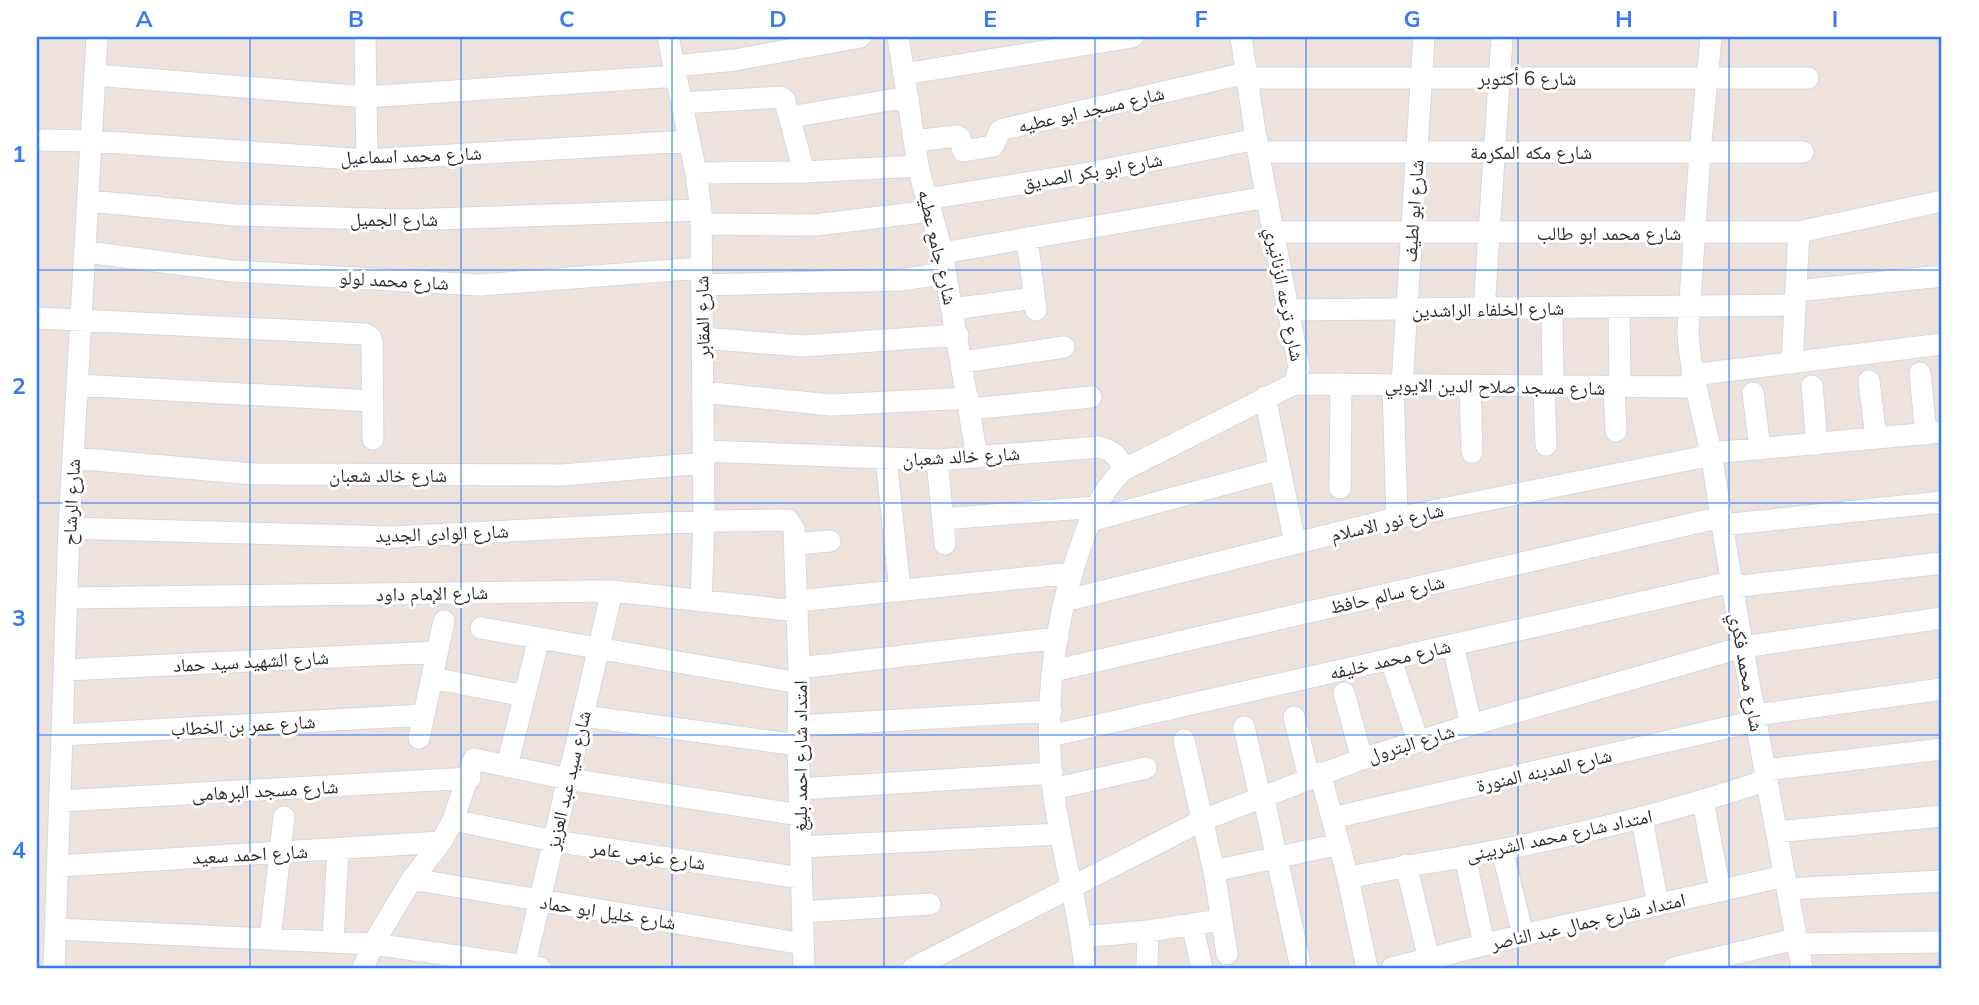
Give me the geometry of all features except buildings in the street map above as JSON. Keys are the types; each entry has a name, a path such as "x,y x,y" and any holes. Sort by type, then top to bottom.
{"street":[{"name":"شارع الرشاح","path":"54,968 69,528 87,252 97,37"},
{"path":"365,37 367,160"},
{"name":"شارع المقابر","path":"668,37 696,173 701,217 704,457 701,601"},
{"path":"95,75 366,97 675,71 860,37"},
{"name":"شارع جامع عطيه","path":"898,37 918,166 944,263 977,457"},
{"path":"904,74 1132,37"},
{"name":"شارع ترعه الزنانيري","path":"1085,968 1073,886 1060,834 1052,781 1050,736 1053,671 1064,601 1092,514 1110,483 1124,470 1294,384 1299,367 1266,197 1241,37"},
{"name":"شارع ابو لطيف","path":"1397,518 1398,385 1412,232 1424,37"},
{"path":"1484,309 1502,37"},
{"path":"1694,381 1688,331 1711,37"},
{"name":"شارع 6 أكتوبر","path":"1246,75 1808,78"},
{"name":"شارع مسجد ابو عطيه","path":"915,141 956,136 960,138 963,151 990,147 995,143 1000,131 1246,75"},
{"path":"682,103 778,96 785,101 804,172"},
{"path":"790,117 908,97"},
{"path":"37,140 91,141"},
{"name":"شارع محمد اسماعيل","path":"91,141 367,160 689,141"},
{"name":"شارع مكه المكرمة","path":"1258,146 1417,152 1803,152"},
{"name":"شارع ابو بكر الصديق","path":"701,217 815,225 1089,173 1258,146"},
{"path":"696,173 804,172 918,166"},
{"name":"شارع محمد لولو","path":"87,252 232,271 480,285 702,277 901,280 944,263 1027,238 1266,197"},
{"name":"شارع الجميل","path":"89,201 235,215 405,220 701,217"},
{"name":"شارع محمد ابو طالب","path":"1273,232 1799,232 1942,201"},
{"path":"1792,363 1799,232"},
{"path":"953,309 1035,304 1027,238"},
{"name":"شارع الخلفاء الراشدين","path":"1287,310 1690,307 1796,298 1942,276"},
{"path":"1616,431 1619,307"},
{"path":"1546,445 1552,308"},
{"path":"37,318 365,334 372,342 373,439"},
{"path":"703,338 802,346 958,335"},
{"name":"شارع مسجد صلاح الدين الايوبي","path":"1294,384 1617,387 1694,381 1792,363 1942,344"},
{"path":"962,362 1064,347"},
{"path":"1712,454 1934,433 1920,373"},
{"name":"شارع محمد فكري","path":"1694,381 1712,454 1742,647 1802,968"},
{"path":"1869,381 1876,438"},
{"path":"1340,384 1340,488"},
{"path":"78,385 372,401"},
{"path":"1470,385 1472,452"},
{"path":"1812,386 1817,444"},
{"path":"703,392 831,405 969,403 1091,397"},
{"path":"1753,393 1760,449"},
{"path":"1265,397 1295,543"},
{"name":"شارع خالد شعبان","path":"73,458 266,474 563,475 704,457 937,460 1099,447 1111,450 1120,458 1124,470"},
{"name":"شارع نور الاسلام","path":"1064,601 1397,518 1712,454"},
{"path":"886,459 900,591"},
{"path":"937,460 945,544"},
{"path":"943,519 1092,514 1280,469"},
{"name":"شارع سالم حافظ","path":"1053,671 1722,521 1942,502"},
{"name":"شارع الوادى الجديد","path":"69,528 391,537 704,521 788,520 793,525 794,544"},
{"path":"794,544 830,541"},
{"name":"امتداد شارع احمد بليغ","path":"794,544 804,968"},
{"name":"شارع محمد خليفه","path":"1050,736 1731,584 1942,562"},
{"name":"شارع الإمام داود","path":"67,598 612,591 701,601 797,606 900,591 1072,573"},
{"name":"شارع سيد عبد العزيز","path":"529,967 540,900 612,591"},
{"name":"شارع البترول","path":"915,968 1203,820 1315,775 1471,724 1742,647 1942,618"},
{"path":"419,738 444,621"},
{"path":"481,628 599,648 799,675 1058,638"},
{"path":"507,766 539,638"},
{"path":"1453,645 1471,724"},
{"name":"شارع الشهيد سيد حماد","path":"65,670 437,652"},
{"path":"1395,672 1418,741"},
{"path":"432,678 525,696"},
{"name":"شارع المدينه المنورة","path":"1332,818 1756,718 1942,689"},
{"path":"1343,693 1362,759"},
{"path":"583,716 799,736 1051,710"},
{"name":"شارع عمر بن الخطاب","path":"62,735 424,715"},
{"path":"1294,717 1332,818 1367,968"},
{"path":"1244,727 1278,859 1301,968"},
{"path":"1184,740 1214,871 1227,954"},
{"name":"امتداد شارع محمد الشربينى","path":"1348,878 1406,865 1502,850 1642,819 1703,801 1766,775 1942,749"},
{"name":"شارع مسجد البرهامى","path":"61,801 507,766 568,779 800,814"},
{"path":"799,789 1052,781 1146,768"},
{"path":"363,968 373,944 412,879 441,842 453,820 472,769"},
{"path":"1703,801 1720,891"},
{"path":"1776,832 1942,816"},
{"path":"270,939 284,817"},
{"path":"1642,819 1658,905"},
{"name":"شارع عزمى عامر","path":"453,820 554,841 802,878"},
{"path":"801,847 1060,834"},
{"name":"شارع احمد سعيد","path":"59,866 441,842"},
{"path":"1214,871 1339,844"},
{"path":"333,941 338,849"},
{"path":"1502,850 1523,935"},
{"path":"1465,856 1483,945"},
{"path":"1406,865 1429,959"},
{"name":"شارع خليل ابو حماد","path":"412,879 803,944"},
{"name":"امتداد شارع جمال عبد الناصر","path":"1392,968 1523,935 1720,891 1786,882 1942,881"},
{"path":"802,912 930,904"},
{"path":"1082,937 1222,920"},
{"path":"1192,925 1202,968"},
{"path":"57,929 373,944 529,967"},
{"path":"1147,968 1148,931"},
{"path":"1674,968 1713,964 1797,941 1942,942"}]}
